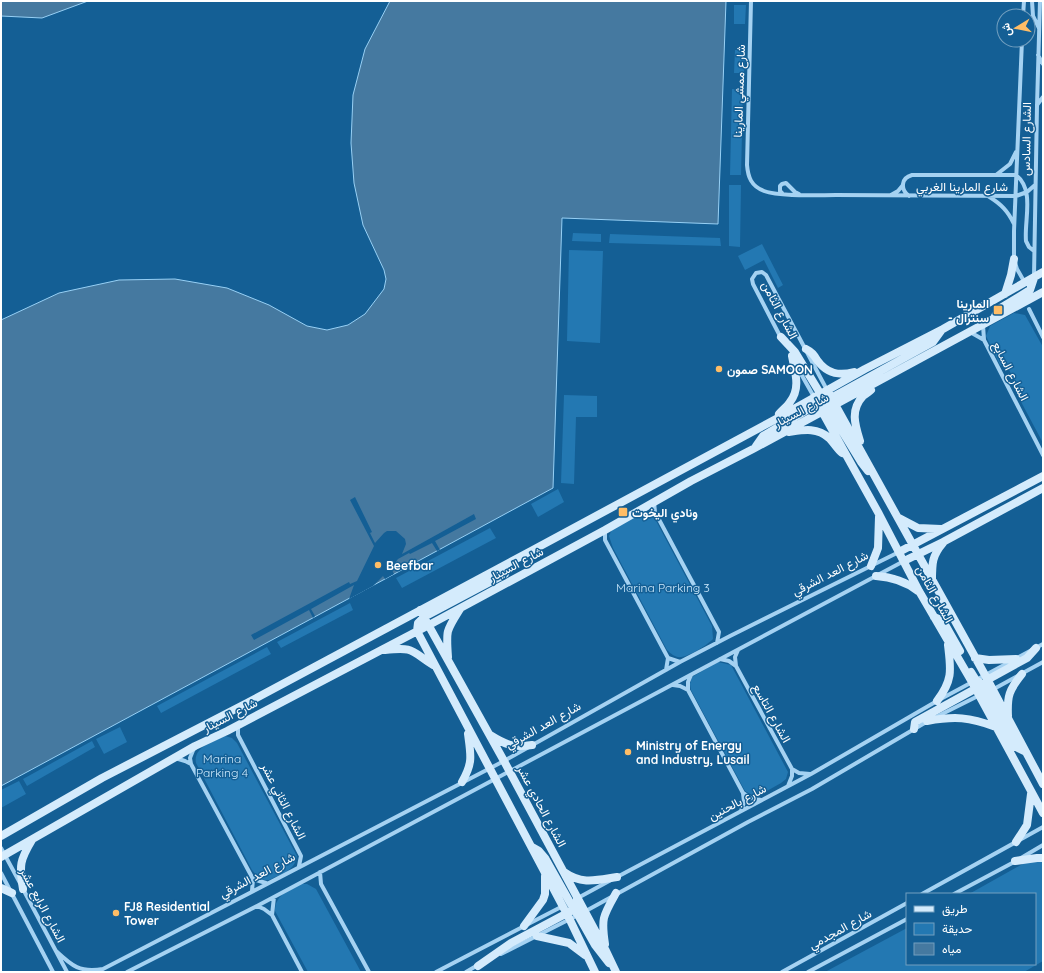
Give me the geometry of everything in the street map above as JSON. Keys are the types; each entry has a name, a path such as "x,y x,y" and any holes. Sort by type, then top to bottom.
{"street":[{"name":"شارع ممشي المارينا","path":"751,182 747,165 752,1"},
{"path":"1032,1 1033,16 1039,28"},
{"name":"الشارع السادس","path":"1034,278 1036,106 1040,1"},
{"name":"الشارع السادس","path":"1022,48 1014,225 1014,258 1017,269 1032,293"},
{"path":"1038,55 1043,64"},
{"path":"1036,106 1043,98"},
{"path":"996,175 1010,164 1014,159 1018,148"},
{"name":"شارع المارينا الغربي","path":"909,196 904,191 903,185 905,178 912,175 1016,175"},
{"path":"1016,175 1024,184 1027,192 1026,238 1029,246 1034,251"},
{"name":"شارع المارينا الغربي","path":"751,182 763,191 782,194 909,196 1016,196 1027,192 1035,185"},
{"path":"782,194 780,191 780,186 786,183 795,192 800,194"},
{"name":"شارع المارينا الغربي","path":"891,195 898,191 903,185"},
{"path":"988,196 1003,206 1014,225"},
{"path":"1005,294 1011,275 1014,258"},
{"name":"الشارع الثامن","path":"1043,784 1008,719 981,685 947,640 919,591 848,457 825,401 806,349 766,275 762,272 756,272 752,279 752,284 781,337 792,356 825,401 862,452 975,658 981,685 996,727 1031,794 1043,813"},
{"name":"شارع السينار","path":"2,853 34,838 195,746 227,731 417,632 605,530 654,501 782,433 865,369 943,329 1043,272"},
{"path":"1032,293 1034,278"},
{"name":"شارع السينار","path":"1,836 102,778 422,614 505,574 509,563 776,419 874,384 994,318 1032,293 1043,292"},
{"path":"1029,309 1043,337"},
{"name":"الشارع السابع","path":"983,324 984,340 1043,454"},
{"path":"755,448 764,436 932,342 943,329"},
{"name":"الشارع السابع","path":"969,331 984,340"},
{"path":"781,337 795,352 861,462 879,484"},
{"path":"806,349 812,352 824,367 834,373 847,374 865,369"},
{"path":"776,419 789,404 796,389 796,376 792,356"},
{"path":"862,452 854,423 855,411 861,400 870,391 874,384"},
{"path":"782,433 807,430 819,432 828,438 842,454 848,457"},
{"name":"شارع العد الشرقي","path":"56,951 76,969 87,972 99,970 489,768 716,643 899,552 1043,475"},
{"name":"شارع العد الشرقي","path":"127,972 257,906 1043,488"},
{"path":"654,501 655,512 718,632 716,643"},
{"path":"643,507 655,512"},
{"path":"871,566 878,548 879,514"},
{"path":"898,518 918,528 940,530"},
{"path":"605,530 606,540 668,658 666,670"},
{"path":"594,535 606,540"},
{"path":"932,581 933,559 936,551 943,542"},
{"path":"876,576 899,580 909,584 919,591"},
{"path":"448,660 447,631 462,607"},
{"path":"417,632 422,614"},
{"name":"الشارع الحادي عشر","path":"422,614 504,760 564,872 573,909 589,959 595,972"},
{"path":"934,616 944,621 1014,746 1026,753"},
{"name":"الشارع الحادي عشر","path":"417,632 545,874 606,951 616,970"},
{"path":"718,632 730,636"},
{"path":"937,701 946,689 949,680 950,670 947,640"},
{"path":"914,729 915,722 1026,658 1039,646"},
{"name":"شارع بالحنين","path":"436,972 524,926 616,893 812,789 927,722 1016,659 1039,646"},
{"path":"380,650 410,649 435,666"},
{"path":"736,666 735,657 738,650"},
{"path":"668,658 680,662"},
{"path":"975,658 989,660 1016,659"},
{"path":"720,659 729,661 736,666"},
{"name":"شارع بالحنين","path":"466,972 537,936 617,877 811,774 937,701 981,685 1022,674 1043,662"},
{"name":"الشارع التاسع","path":"736,666 792,768"},
{"path":"691,674 688,682 688,690 743,793 744,802 741,811"},
{"path":"1008,719 1008,696 1012,686 1022,674"},
{"path":"672,685 680,686 688,690"},
{"path":"927,722 946,718 961,718 996,727"},
{"name":"الشارع الثاني عشر","path":"238,725 238,735 301,856 298,866"},
{"path":"462,782 469,770 471,762 468,727"},
{"path":"227,731 238,735"},
{"path":"490,735 511,746 521,747 532,745"},
{"path":"195,746 191,764 253,879 252,891"},
{"path":"174,758 191,764"},
{"path":"792,768 799,773 811,774"},
{"path":"788,786 792,776 792,768"},
{"path":"743,793 750,798 762,800"},
{"path":"1016,842 1027,826 1031,794"},
{"path":"924,893 1043,827"},
{"path":"23,888 20,874 21,862 25,852 34,838"},
{"path":"956,893 1043,845"},
{"path":"531,847 539,851 545,858 595,945 616,970"},
{"name":"الشارع الرابع عشر","path":"2,853 23,888 66,971"},
{"name":"الشارع الثاني عشر","path":"301,856 312,859"},
{"path":"1015,861 1043,858"},
{"path":"320,872 321,884 369,972"},
{"path":"564,872 572,877 582,880 617,877"},
{"name":"الشارع الرابع عشر","path":"1,873 54,972"},
{"path":"524,926 538,908 546,894 545,874"},
{"path":"309,878 314,879 321,884"},
{"path":"253,879 266,883"},
{"path":"1,888 12,893"},
{"path":"606,951 603,918 616,893"},
{"path":"272,915 274,897"},
{"name":"شارع المجدمي","path":"782,972 906,904"},
{"path":"257,906 264,908 272,915 302,972"},
{"path":"478,966 511,943 573,909"},
{"name":"شارع المجدمي","path":"808,972 906,920"},
{"path":"537,936 569,943 589,959"}],"green space":[{"path":"734,5 746,5 745,24 734,24"},
{"path":"735,50 745,50 744,73 734,73"},
{"path":"732,89 743,90 741,175 730,175"},
{"path":"729,185 741,185 740,247 729,246"},
{"path":"573,233 601,234 601,242 572,241"},
{"path":"610,234 720,238 721,246 609,243"},
{"path":"762,244 783,285 778,288 764,260 745,270 738,256"},
{"path":"569,250 603,251 600,343 567,341"},
{"path":"1014,313 1025,315 1043,347 1043,443 1019,398 1019,387 1009,370 1000,365 986,336 990,326"},
{"path":"564,395 597,396 597,417 576,417 574,484 561,483"},
{"path":"558,489 564,502 538,517 531,504"},
{"name":"Marina Parking 3","path":"643,512 654,517 712,626 713,639 689,655 679,657 667,650 613,548 609,536 613,527"},
{"path":"490,528 496,538 402,588 396,578"},
{"path":"350,603 353,610 281,648 277,642"},
{"path":"267,647 271,654 161,713 157,706"},
{"path":"718,662 731,665 788,772 786,779 760,795 752,795 745,791 691,690 690,684 692,677"},
{"path":"120,727 127,742 104,754 96,739"},
{"name":"Marina Parking 4","path":"225,736 232,738 237,743 297,856 296,861 290,869 269,880 261,879 252,870 196,763 196,757 201,749"},
{"path":"92,741 95,747 27,786 23,779"},
{"path":"19,781 26,794 1,808 1,790"},
{"path":"1037,856 1043,861 1043,961 1024,972 825,972 906,929 906,965 1036,965 1036,893 971,893"},
{"path":"301,884 307,884 316,889 361,972 308,972 275,911 277,901 280,897"}],"water":[{"path":"1,1 88,1 42,18 1,16"},
{"path":"390,1 726,1 718,224 562,218 553,488 1,786 1,320 59,293 119,280 175,279 227,288 269,305 307,326 327,330 348,325 365,314 384,289 386,279 384,270 363,225 354,183 351,143 353,95 365,49"}],"pier":[{"path":"355,497 372,532 370,533 375,543 387,531 396,531 405,539 406,544 402,554 474,514 476,519 435,541 440,550 437,551 432,543 410,554 409,553 398,559 391,568 394,574 385,579 383,576 373,586 349,599 354,585 311,609 315,616 313,618 309,610 254,640 251,635 349,582 350,584 357,581 374,546 350,500"}],"place":[{"name":"المارينا - سنترال","path":"998,310"},
{"name":"صمون SAMOON","path":"719,369"},
{"name":"ونادي اليخوت","path":"623,512"},
{"name":"Beefbar","path":"378,565"},
{"name":"Ministry of Energy and Industry, Lusail","path":"628,752"},
{"name":"FJ8 Residential Tower","path":"116,913"}]}
